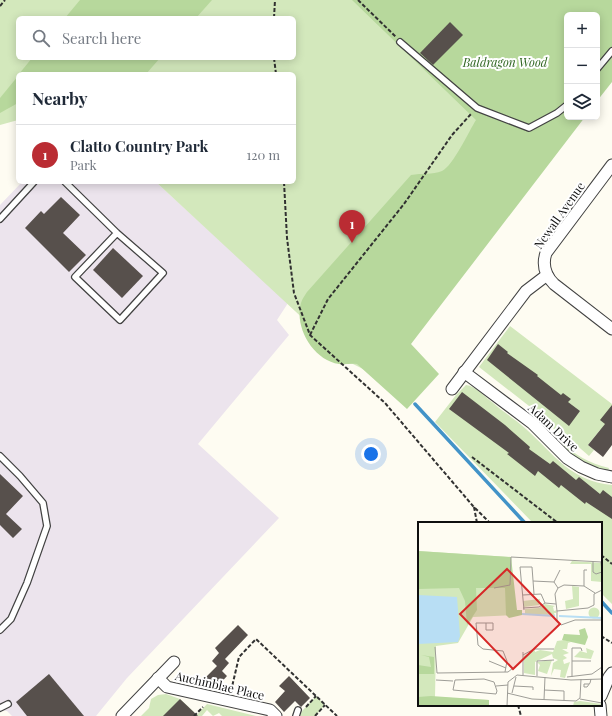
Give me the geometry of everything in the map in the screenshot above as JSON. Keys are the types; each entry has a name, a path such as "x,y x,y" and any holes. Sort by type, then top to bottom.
{"street":[{"name":"Newall Avenue","path":"547,275 544,264 546,253 612,165"},
{"path":"452,389 526,291 547,275 554,284 612,329"},
{"name":"Adam Drive","path":"464,372 532,423 567,458 586,470 612,477"},
{"path":"122,716 174,662"},
{"path":"602,694 612,673"},
{"name":"Auchinblae Place","path":"158,678 167,687 270,710 276,716"},
{"path":"600,706 601,716"}],"lane":[{"path":"400,42 477,108 529,128 557,113 564,107"},
{"path":"600,66 612,50"},
{"path":"0,219 32,184"},
{"path":"67,184 117,233 163,273 120,320 75,277 117,233"},
{"path":"0,456 20,476 43,503 47,526 28,582 11,619 0,630"},
{"path":"0,708 8,704"},
{"path":"296,716 298,710"}],"path":[{"path":"0,6 5,0"},
{"path":"274,16 275,0"},
{"path":"358,0 400,42"},
{"path":"274,60 276,72"},
{"path":"310,335 328,299 404,204 452,135 477,108"},
{"path":"284,184 287,238 294,293 310,335 385,403 473,506 489,522"},
{"path":"472,457 557,522"},
{"path":"473,506 477,522"},
{"path":"602,556 612,564"},
{"path":"602,637 612,643"},
{"path":"228,701 239,657 256,639 337,716"},
{"path":"298,710 302,711 316,696"},
{"path":"315,716 325,705"},
{"path":"518,706 521,716"}],"shaded area":[{"path":"20,184 158,184 288,303 277,320 289,335 198,444 279,518 127,678 96,716 12,716 7,711 0,710 0,205"}],"green space":[{"path":"0,0 451,0 529,127 385,380 351,363 158,184 296,184 296,72 16,72 16,121 0,125"},
{"path":"80,0 212,0 198,16 67,16"},
{"name":"Baldragon Wood","path":"352,0 612,0 612,82 600,97 600,12 564,12 564,120 583,120 411,344 439,374 407,409 357,364 339,364 330,361 321,356 314,349 303,332 300,322 301,303 307,292 411,175 434,173 442,171 446,168 456,156 476,120"},
{"path":"30,60 158,60 148,72 21,72"},
{"path":"16,78 16,104 0,113 0,98"},
{"path":"510,326 612,404 612,438 600,430 588,445 594,450 589,456 565,435 563,438 538,413 479,367"},
{"path":"466,385 477,390 522,425 564,465 585,478 612,485 612,604 602,594 602,522 532,522 435,422 456,395"},
{"path":"560,441 583,458 595,464 609,468 608,471 594,467 575,458 559,444"},
{"path":"166,694 180,699 194,712 190,716 141,716 149,708 151,699 158,695"},
{"path":"316,696 325,705 315,716 300,716 302,711"},
{"path":"207,704 256,716 222,716 219,713 213,716 207,710 202,716 196,716"}],"building":[{"path":"450,22 463,35 433,65 420,53"},
{"path":"61,197 80,215 63,233 86,255 69,272 25,228 41,211 44,214"},
{"path":"113,248 143,276 122,298 93,270"},
{"path":"498,344 508,352 507,353 538,375 537,376 561,395 563,393 571,399 568,402 580,411 569,426 487,360"},
{"path":"462,392 505,425 530,447 529,449 550,464 553,461 576,480 579,477 600,494 603,490 612,497 612,519 586,502 585,504 561,485 559,488 538,471 535,476 507,454 509,453 449,409"},
{"path":"612,405 612,445 603,457 588,445 605,424 600,420"},
{"path":"0,474 23,496 6,514 22,529 13,538 0,525"},
{"path":"238,625 248,635 225,659 229,663 222,671 227,676 216,688 205,678 217,666 212,661 219,653 215,648"},
{"path":"49,674 84,716 27,716 16,702"},
{"path":"289,676 310,698 301,707 295,701 284,712 275,702 285,691 279,686"},
{"path":"180,699 198,716 163,716"}],"waterway":[{"path":"415,404 524,522"},
{"path":"602,602 612,613"}],"place":[{"name":"Clatto Country Park","path":"352,243"}]}
